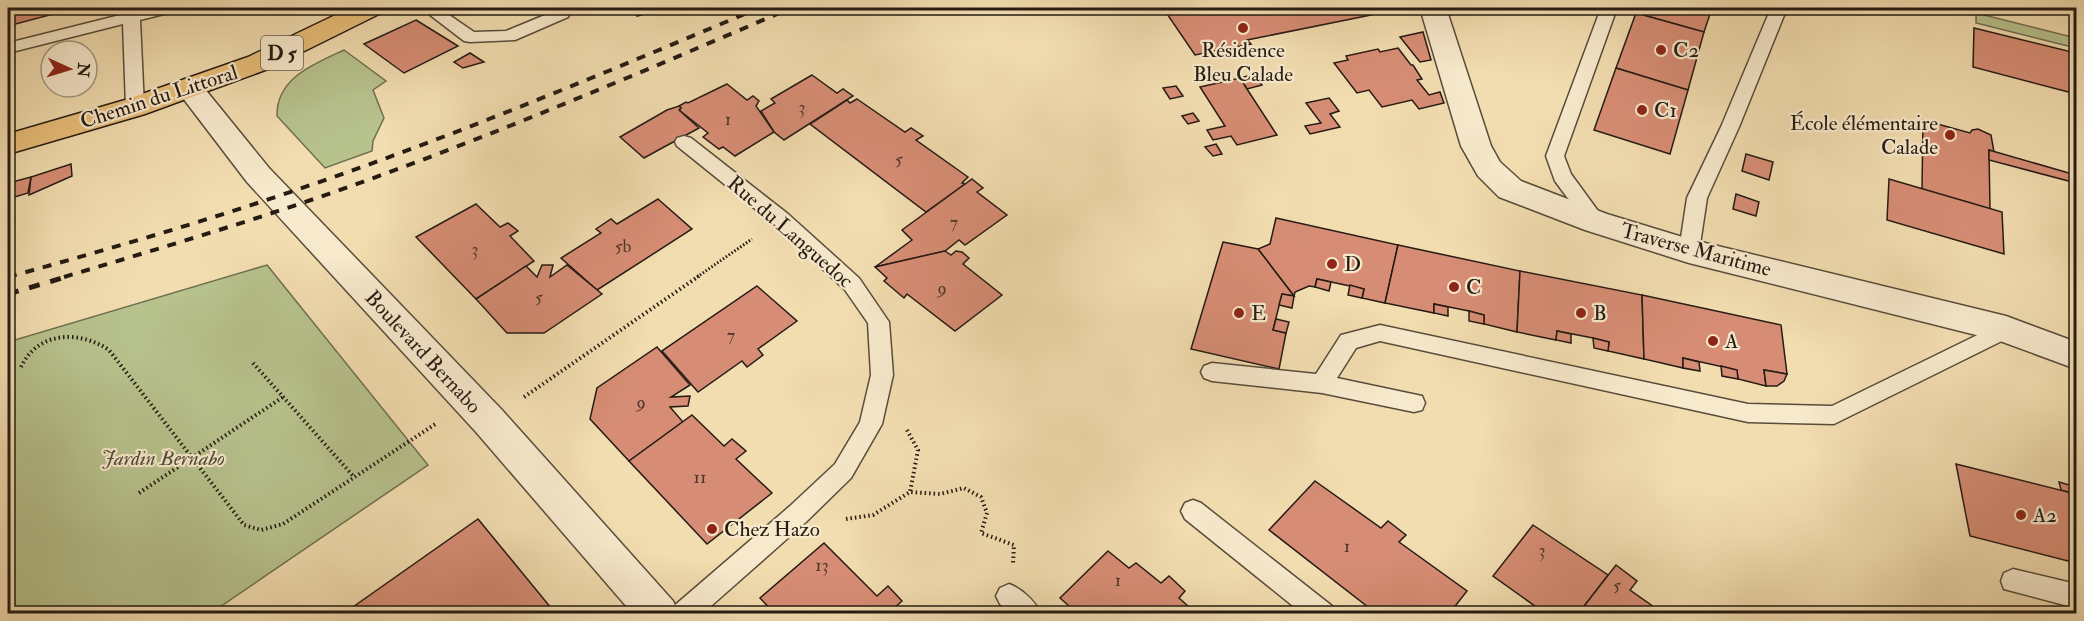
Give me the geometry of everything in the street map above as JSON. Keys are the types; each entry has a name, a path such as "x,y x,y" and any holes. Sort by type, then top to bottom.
{"main road":[{"name":"Chemin du Littoral","path":"8,144 190,89 275,56 370,8"}],"street":[{"name":"Traverse Maritime","path":"1433,8 1476,146 1489,169 1510,189 1596,222 1689,250 2006,329 2076,356"},
{"name":"Boulevard Bernabo","path":"190,89 258,175 479,411 659,614"}],"lane":[{"path":"8,48 166,8"},
{"path":"429,8 470,37 509,36 562,13"},
{"path":"1596,222 1562,176 1555,156 1609,8"},
{"path":"1689,250 1697,198 1730,127 1779,8"},
{"path":"131,16 135,107"},
{"name":"Rue du Languedoc","path":"684,142 781,219 852,284 878,322 882,375 871,424 843,471 798,514 684,614"},
{"path":"1322,384 1349,341 1380,333 1748,413 1834,415 2006,329"},
{"path":"1212,372 1322,384 1414,403"},
{"path":"1192,511 1323,614"},
{"path":"2013,580 2076,596"},
{"path":"1009,596 1029,614"}],"path":[{"path":"21,367 24,357 45,342 72,336 93,340 109,350 244,525 261,530 282,524 354,477 479,411 757,236"},
{"path":"253,363 354,477"},
{"path":"139,493 283,397"},
{"path":"876,398 898,414 918,450 910,492"},
{"path":"798,514 849,520 873,515 910,492 940,494 964,489 981,497 987,513 981,533 1014,545"}],"green space":[{"path":"1976,13 2076,38 2076,48 1976,23"},
{"path":"344,50 386,81 373,90 384,118 373,141 372,151 325,168 277,116 278,103 290,82 299,74"},
{"name":"Jardin Bernabo","path":"267,265 428,465 211,613 8,613 8,342"}],"building":[{"path":"8,8 61,8 61,12 8,26"},
{"path":"633,8 667,8 637,16"},
{"name":"Résidence Bleu Calade","path":"1163,8 1372,8 1366,9 1371,15 1247,40 1251,44 1195,55"},
{"path":"1638,8 1712,8 1704,32 1636,13"},
{"name":"C2","path":"1636,13 1704,32 1688,90 1616,68"},
{"path":"416,20 458,46 404,73 364,44"},
{"path":"1974,28 2076,53 2076,94 1973,67"},
{"path":"1423,32 1431,60 1420,62 1400,37"},
{"path":"1398,48 1413,65 1422,79 1417,80 1429,95 1440,92 1444,103 1419,109 1412,100 1382,107 1369,90 1357,93 1334,63 1348,60 1346,56 1378,49 1380,52"},
{"path":"470,53 484,62 463,68 454,62"},
{"name":"C1","path":"1616,68 1688,90 1670,154 1594,130"},
{"path":"1255,74 1262,85 1247,89 1240,78"},
{"path":"812,75 837,93 843,89 853,96 784,140 774,132 761,111 775,103 771,99"},
{"path":"1240,78 1277,135 1237,145 1231,136 1213,140 1207,130 1225,126 1200,87"},
{"path":"727,84 747,100 753,96 759,101 756,106 774,132 735,156 723,147 719,149 703,137 708,133 679,110 681,108 679,106 686,102"},
{"path":"1176,86 1183,96 1170,99 1163,88"},
{"path":"1329,98 1339,111 1330,114 1340,127 1310,134 1305,126 1321,123 1306,103"},
{"path":"857,99 905,132 911,128 923,136 916,140 968,177 962,183 965,184 926,212 810,124 847,100 850,103"},
{"path":"679,106 681,108 679,110 699,128 644,158 620,137 667,110"},
{"path":"1193,113 1199,121 1188,124 1182,116"},
{"path":"1923,120 1970,133 1978,129 1991,135 1994,152 1989,150 1990,209 1922,189"},
{"path":"1216,144 1222,154 1213,156 1205,147"},
{"path":"1989,150 2076,175 2076,183 1989,160"},
{"path":"1746,154 1773,162 1769,180 1742,171"},
{"path":"71,164 72,176 29,195 31,177"},
{"path":"31,177 28,193 8,199 8,183"},
{"path":"972,179 983,188 977,192 1007,215 965,245 959,240 945,251 875,267 912,240 902,230"},
{"path":"1889,179 2002,212 2004,254 1887,220"},
{"path":"1736,194 1759,202 1756,216 1733,209"},
{"path":"658,199 692,229 597,290 561,258 601,233 596,229 611,219 617,224"},
{"path":"476,204 500,227 508,223 518,231 510,236 534,261 476,299 416,237"},
{"name":"D","path":"1276,218 1398,245 1385,303 1362,298 1364,289 1317,279 1315,287 1309,286 1295,292 1294,296 1258,249 1270,244"},
{"name":"E","path":"1223,242 1258,249 1294,296 1282,294 1273,330 1286,333 1279,369 1191,349"},
{"name":"C","path":"1398,245 1520,271 1517,332 1484,324 1484,315 1469,311 1434,304 1434,313 1385,303"},
{"path":"945,251 951,255 956,251 962,252 969,258 963,264 1002,295 955,331 907,294 904,298 884,281 887,278 875,267"},
{"path":"542,265 553,265 550,277 567,265 602,294 544,333 507,333 476,299 526,266 537,277"},
{"name":"B","path":"1520,271 1642,295 1644,359 1608,351 1609,342 1593,338 1557,331 1556,340 1517,332"},
{"path":"1317,279 1331,282 1329,291 1315,287"},
{"path":"1350,285 1364,289 1362,298 1348,295"},
{"path":"757,286 797,321 758,349 763,355 747,367 742,361 698,392 662,351"},
{"path":"1282,294 1294,296 1292,308 1279,305"},
{"name":"A","path":"1642,295 1781,325 1787,374 1764,370 1766,386 1738,379 1737,370 1683,358 1683,368 1644,359"},
{"path":"1434,304 1448,307 1448,316 1434,313"},
{"path":"1469,311 1484,315 1484,324 1469,321"},
{"path":"1276,319 1289,322 1286,333 1273,330"},
{"path":"1557,331 1571,334 1571,343 1556,340"},
{"path":"1593,338 1609,342 1608,351 1594,348"},
{"path":"657,347 690,385 671,397 690,396 688,406 670,407 683,422 629,461 590,419 597,388"},
{"path":"1683,358 1699,362 1700,371 1683,368"},
{"path":"1721,366 1737,370 1738,379 1722,376"},
{"path":"1764,370 1787,374 1784,381 1777,386 1766,386"},
{"path":"692,415 724,446 732,439 746,451 736,459 772,493 707,544 629,461"},
{"name":"A2","path":"1956,464 2076,494 2076,563 1970,536"},
{"path":"1315,481 1381,528 1388,521 1406,535 1399,542 1467,591 1449,614 1377,614 1269,530"},
{"path":"2059,482 2076,487 2076,494 2061,490"},
{"path":"478,519 556,614 343,614"},
{"path":"1533,525 1608,575 1578,614 1546,614 1493,576"},
{"path":"824,543 877,596 888,586 902,601 892,610 895,614 775,614 760,598"},
{"path":"1108,551 1129,568 1136,563 1161,583 1169,576 1185,591 1179,598 1197,614 1078,614 1060,598"},
{"path":"1616,565 1637,581 1630,590 1664,614 1578,614"}],"railway":[{"path":"13,276 8,277 191,224 357,169 530,103 759,8"},
{"path":"64,277 318,198 409,165 574,100 791,8"},
{"path":"8,294 69,276"}],"place":[{"name":"Résidence Bleu Calade","path":"1243,28"},
{"name":"C2","path":"1661,50"},
{"name":"C1","path":"1642,110"},
{"name":"École élémentaire Calade","path":"1950,135"},
{"name":"D","path":"1332,264"},
{"name":"C","path":"1454,287"},
{"name":"E","path":"1239,313"},
{"name":"B","path":"1581,313"},
{"name":"A","path":"1713,341"},
{"name":"A2","path":"2021,515"},
{"name":"Chez Hazo","path":"712,529"}]}
